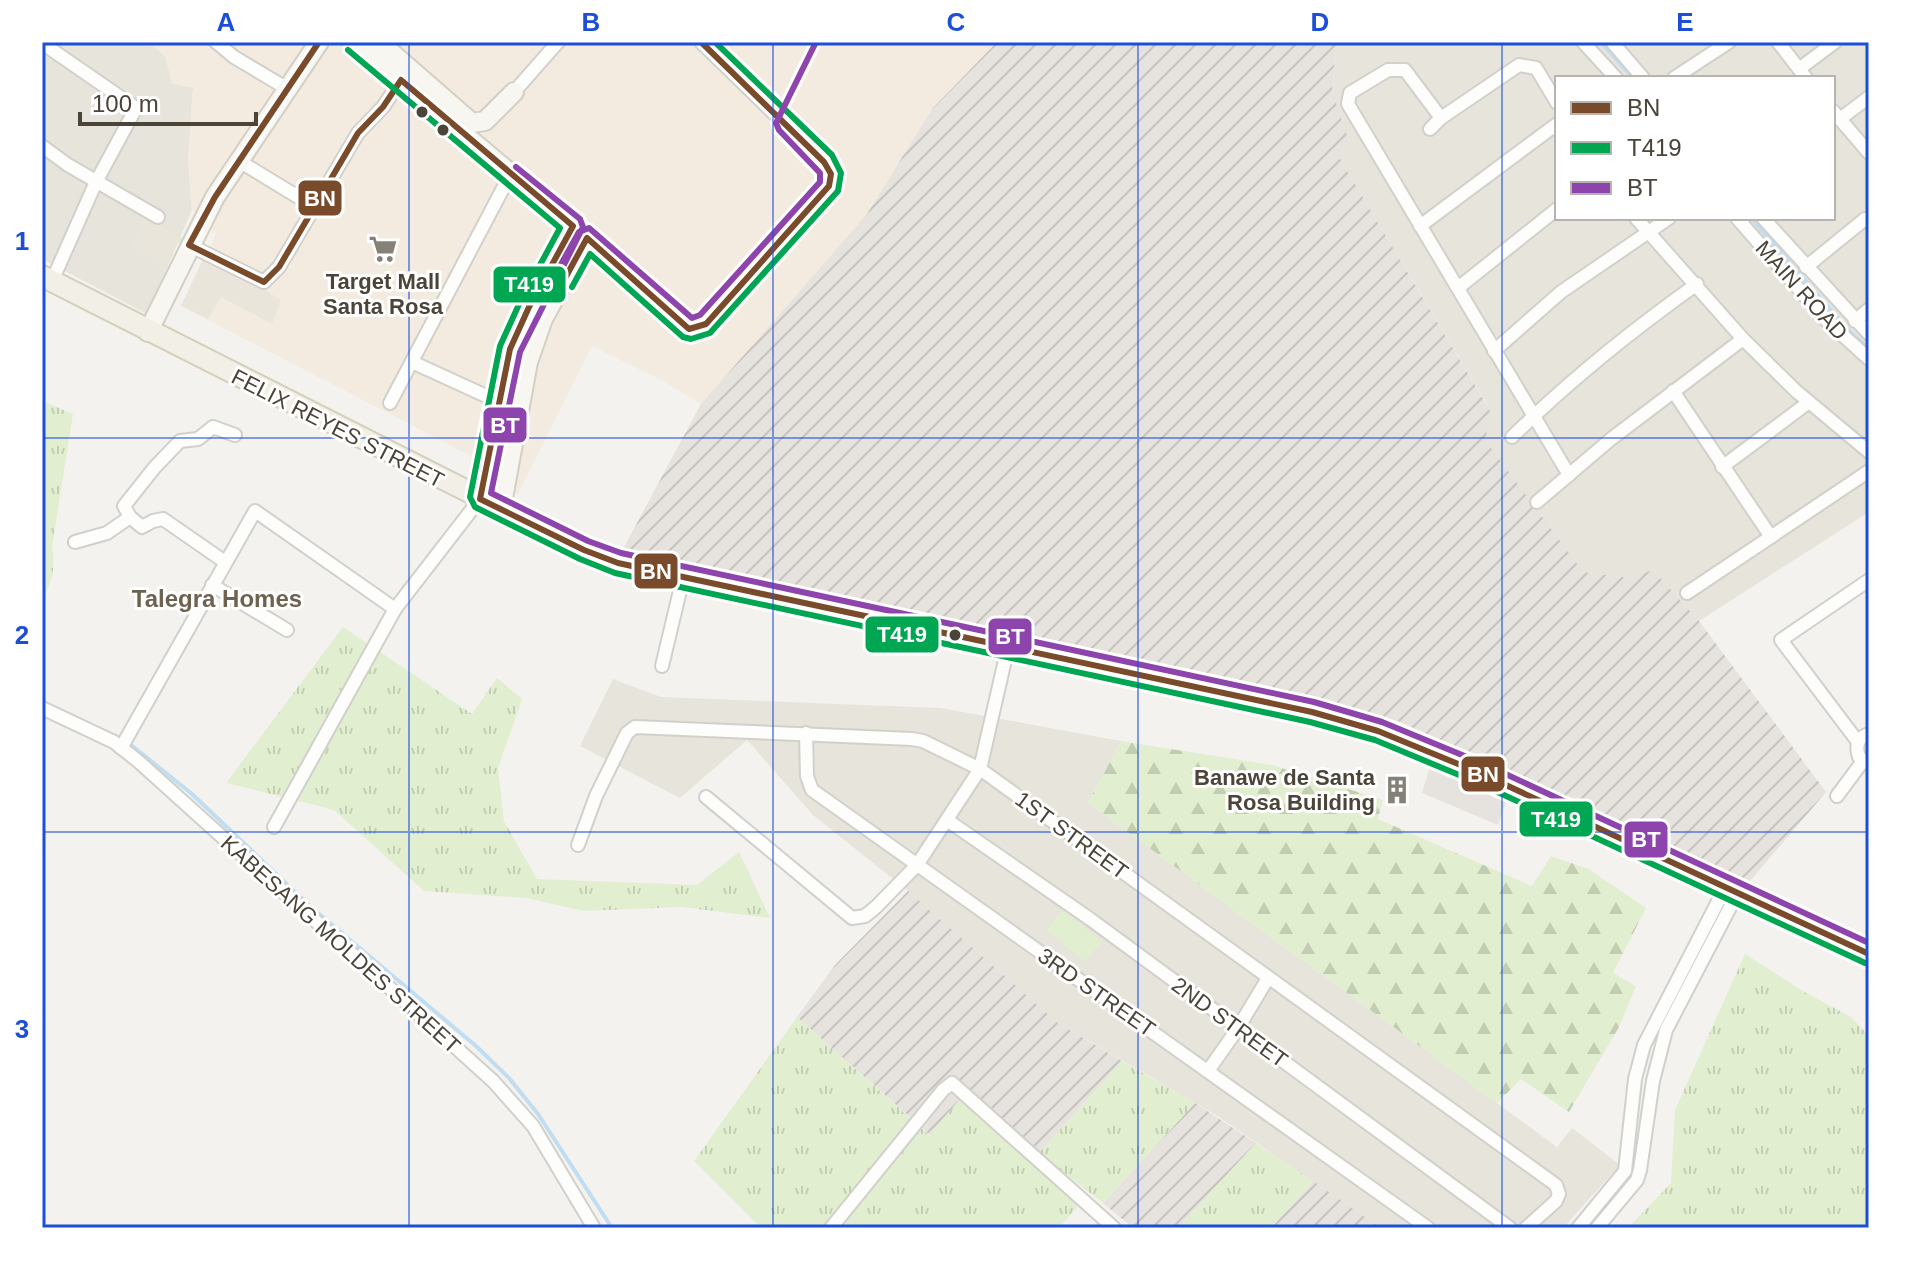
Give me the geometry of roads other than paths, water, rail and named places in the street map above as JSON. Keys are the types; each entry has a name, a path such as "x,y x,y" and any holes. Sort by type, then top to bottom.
{"main road":[{"name":"FELIX REYES STREET","path":"47,278 480,499 584,550 618,563 1312,712 1378,731 1480,773 1869,954"}],"street":[{"path":"216,42 234,57 286,88"},
{"path":"148,332 215,197 319,42"},
{"path":"354,42 580,232 689,329 706,324 822,196 829,186 831,174 815,152 701,42"},
{"path":"379,42 472,123 485,121 558,42"},
{"path":"1583,42 1614,76"},
{"path":"1612,42 1641,76"},
{"path":"1778,42 1802,74 1835,42"},
{"path":"42,43 136,108 47,278"},
{"path":"1677,76 1722,44"},
{"path":"1430,129 1441,118 1519,65 1536,68 1555,100"},
{"path":"1441,118 1405,70 1388,70 1350,93 1348,104 1569,475"},
{"path":"189,245 264,282 279,267 358,133 383,107 401,80"},
{"path":"492,159 484,139 487,129 514,92"},
{"path":"1869,97 1836,115 1869,153"},
{"path":"1420,226 1555,125"},
{"path":"42,146 96,182 158,217"},
{"path":"239,161 313,206"},
{"path":"390,403 510,175"},
{"path":"1458,288 1555,211"},
{"path":"1806,267 1865,219"},
{"path":"1638,220 1743,339 1809,402 1869,452"},
{"path":"1494,351 1561,292 1666,220"},
{"name":"MAIN ROAD","path":"1739,220 1825,319 1869,359"},
{"name":"MAIN ROAD","path":"1765,220 1869,334"},
{"path":"274,827 395,609 480,499 491,399 529,307 580,232"},
{"path":"501,509 528,362 580,232"},
{"path":"1512,437 1585,369 1697,284"},
{"path":"1855,321 1869,309"},
{"path":"1537,502 1673,391 1743,339"},
{"path":"412,362 491,399"},
{"path":"1673,391 1771,537"},
{"path":"1722,467 1809,402"},
{"path":"225,562 163,519 142,527 130,517 124,506 180,441 198,439 213,427 235,435"},
{"path":"1687,593 1869,471"},
{"path":"124,743 256,512 395,609"},
{"path":"75,542 107,533 130,517"},
{"path":"662,666 683,578"},
{"path":"1837,796 1866,762 1857,752 1858,742 1781,640 1869,580"},
{"path":"212,585 287,630"},
{"path":"706,797 852,918 865,916 917,865 980,769 1008,647"},
{"name":"KABESANG MOLDES STREET","path":"42,708 124,743 493,1081 533,1126 594,1228"},
{"name":"1ST STREET","path":"578,845 596,796 631,729 635,727 923,741 980,769 1556,1185 1559,1194 1556,1201 1526,1228"},
{"name":"3RD STREET","path":"806,733 808,785 1428,1228"},
{"path":"1858,742 1869,734"},
{"name":"2ND STREET","path":"947,820 1090,919 1510,1228"},
{"path":"1578,1228 1625,1171 1635,1079 1644,1045 1732,889"},
{"path":"1597,1228 1637,1180 1653,1081 1666,1030 1732,889"},
{"path":"1208,1071 1268,978"},
{"path":"831,1228 943,1090 952,1083 1114,1228"}],"waterway":[{"path":"1601,42 1631,76"},
{"path":"1753,220 1848,330 1869,349"},
{"path":"100,729 126,741 192,794 312,908 476,1046 509,1078 538,1114 612,1228"}],"place":[{"name":"Target Mall Santa Rosa","path":"383,249"},
{"name":"Banawe de Santa Rosa Building","path":"1397,790"}],"district":[{"name":"Talegra Homes","path":"217,599"}]}
